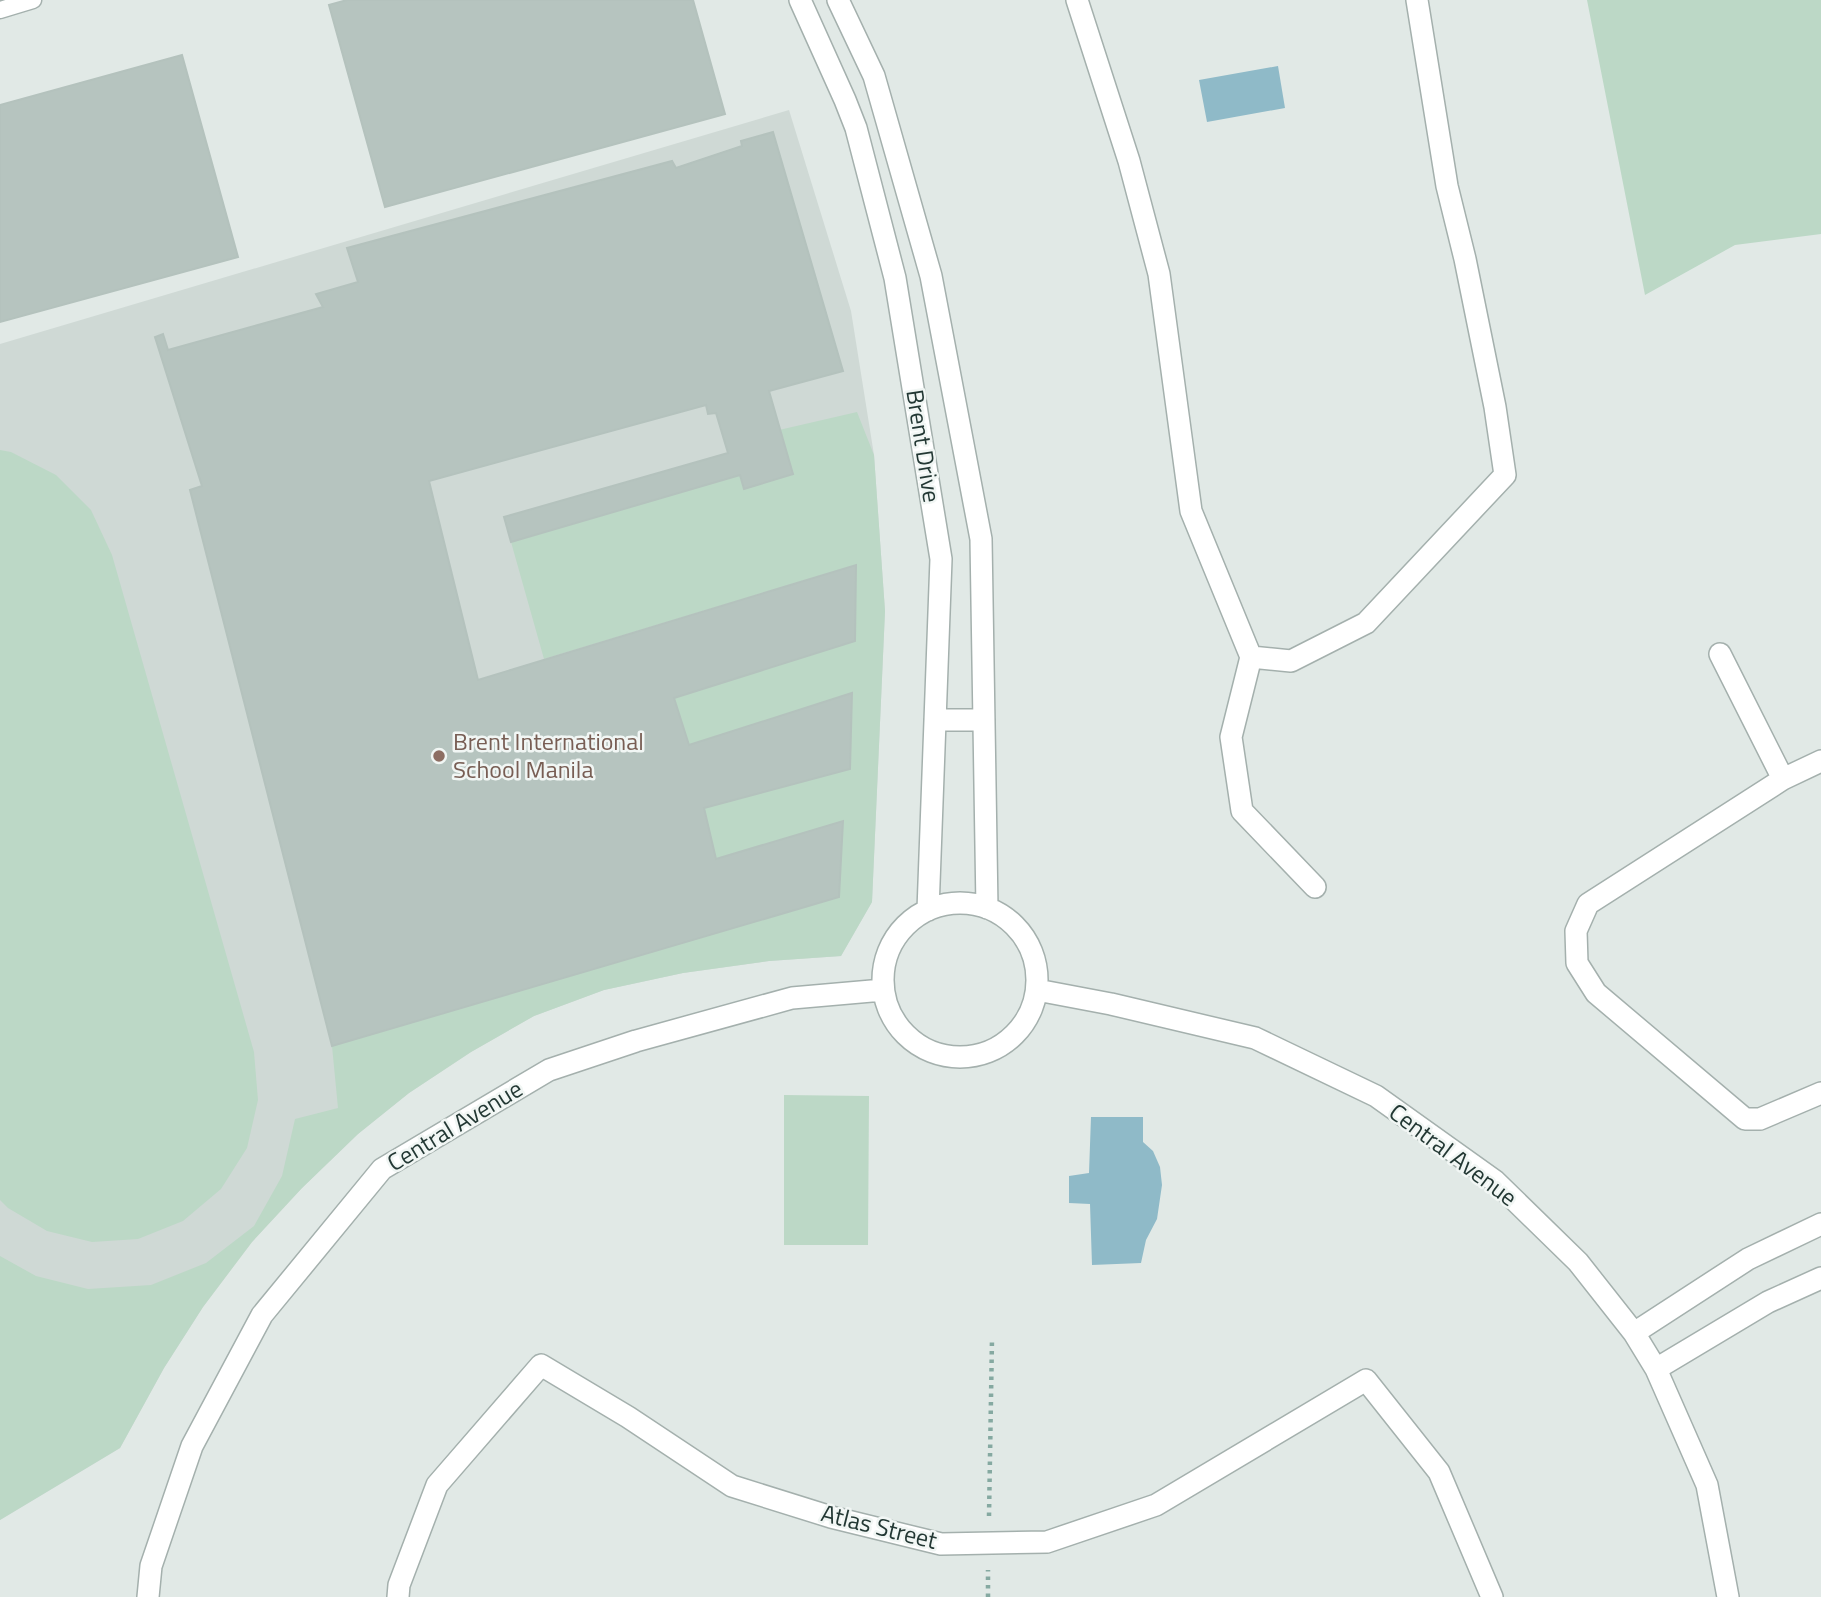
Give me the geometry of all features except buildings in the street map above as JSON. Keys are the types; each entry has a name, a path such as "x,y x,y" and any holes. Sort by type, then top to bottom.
{"street":[{"name":"Brent Drive","path":"800,0 856,128 895,278 941,559 928,910"},
{"name":"Brent Drive","path":"838,0 874,76 931,276 981,539 987,908"},
{"path":"1077,0 1129,161 1159,274 1191,511 1251,657 1231,737 1242,811 1315,887"},
{"path":"1251,657 1291,661 1366,623 1505,475 1495,407 1447,186 1417,0"},
{"path":"895,278 931,276"},
{"path":"1720,654 1783,779"},
{"path":"935,720 984,720"},
{"path":"1821,761 1783,779 1588,904 1576,931 1577,964 1596,993 1745,1119 1760,1119 1821,1093"},
{"path":"968,903 987,908 1010,920 1027,940 1036,964 1037,990 1031,1013 1017,1034 996,1049 973,1056 948,1056 924,1049 905,1034 890,1014 883,990 884,966 892,943 907,924 928,910 947,904 968,903"},
{"name":"Central Avenue","path":"148,1597 151,1566 192,1446 261,1315 382,1169 550,1070 636,1041 792,999 883,990"},
{"name":"Central Avenue","path":"1037,990 1111,1004 1255,1038 1376,1096 1494,1181 1578,1262 1634,1333 1656,1369 1707,1485 1728,1597"},
{"path":"1634,1333 1748,1259 1821,1224"},
{"path":"1656,1369 1768,1302 1821,1278"},
{"name":"Atlas Street","path":"398,1597 399,1585 437,1485 541,1365 628,1417 732,1486 831,1517 942,1544 1047,1542 1156,1506 1366,1380 1439,1472 1492,1597"}],"lane":[{"path":"0,10 33,0"}],"path":[{"path":"988,1597 992,1339"}],"shaded area":[{"name":"Brent International School Manila","path":"789,110 851,311 874,455 885,611 872,902 841,956 769,961 683,973 604,990 534,1016 471,1052 409,1093 358,1134 302,1188 252,1242 203,1307 164,1368 120,1448 0,1520 0,344"}],"green space":[{"path":"1587,0 1821,0 1821,234 1735,245 1645,295"},
{"path":"857,412 874,455 885,611 872,902 841,956 769,961 683,973 604,990 534,1016 471,1052 409,1093 358,1134 302,1188 252,1242 203,1307 164,1368 120,1448 0,1520 0,1256 36,1276 88,1289 151,1285 206,1263 254,1226 282,1176 295,1119 338,1108 332,1046 839,897 843,822 716,859 704,808 850,769 852,694 689,745 674,698 855,641 855,565 544,659 511,542 740,475 779,430"},
{"path":"0,450 11,452 56,475 91,510 112,555 254,1052 258,1100 247,1148 221,1189 183,1221 138,1239 92,1242 47,1231 8,1208 0,1200"},
{"path":"784,1095 869,1096 868,1245 784,1245"}],"water":[{"path":"1278,66 1285,108 1207,122 1199,80"},
{"path":"1091,1117 1143,1117 1143,1142 1153,1151 1160,1167 1162,1185 1157,1219 1146,1240 1141,1263 1092,1265 1090,1204 1069,1203 1069,1176 1089,1173"}],"place":[{"name":"Brent International School Manila","path":"439,756"}]}
